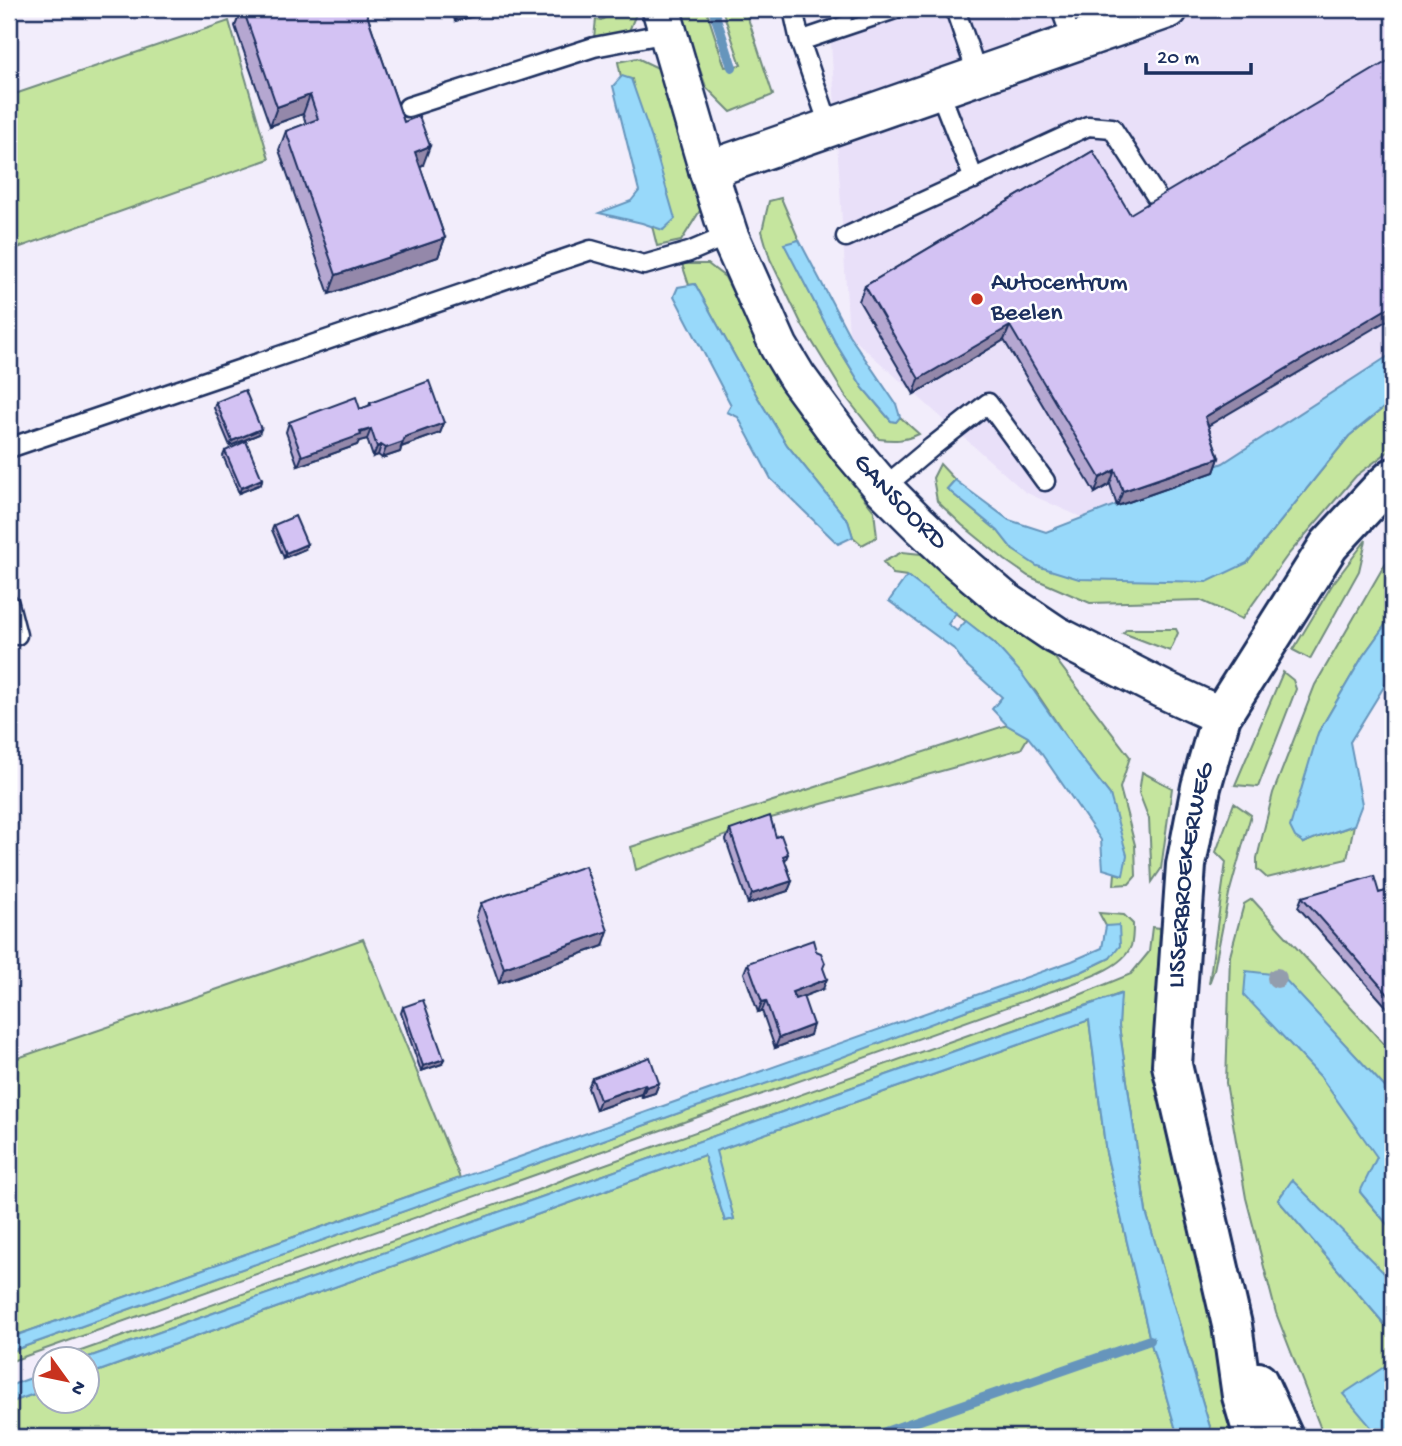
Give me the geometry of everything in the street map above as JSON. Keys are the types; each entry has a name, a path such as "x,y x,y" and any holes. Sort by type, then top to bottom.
{"main road":[{"name":"LISSERBROEKERWEG","path":"1254,1437 1242,1396 1232,1325 1172,1065 1186,865 1201,787 1221,716 1329,545 1393,478"},
{"name":"LISSERBROEKERWEG","path":"1232,1325 1283,1437"}],"street":[{"path":"708,170 978,76 1067,26 1169,9"},
{"name":"GANSOORD","path":"664,21 729,235 779,347 797,377 849,449 883,488 956,559 1004,600 1056,635 1221,716"}],"lane":[{"path":"793,9 800,41 830,128"},
{"path":"800,41 895,9"},
{"path":"955,9 978,76"},
{"path":"408,107 594,47 664,21"},
{"path":"939,90 974,180"},
{"path":"846,237 1088,126 1112,128 1156,196"},
{"path":"9,449 591,250 644,265 689,252 729,235"},
{"path":"883,488 988,403 1045,481"},
{"path":"9,604 17,635"}],"shaded area":[{"path":"829,9 1393,9 1393,478 1241,589 1025,492 849,335"}],"green space":[{"path":"613,9 638,9 629,31 594,38 596,19 601,20 614,13"},
{"path":"679,9 706,9 725,67 741,65 722,9 745,9 773,95 731,112 706,87"},
{"path":"229,21 269,159 9,251 9,96"},
{"path":"637,58 660,69 701,209 681,241 657,246 652,226 663,229 632,79 621,77 618,62"},
{"path":"781,198 799,240 785,245 835,342 863,388 891,421 896,422 900,417 919,434 899,440 879,439 846,397 802,325 770,259 762,231 769,201"},
{"path":"682,264 708,264 725,277 769,365 820,442 874,511 877,537 862,545 853,537 848,521 787,445 695,284 689,285"},
{"path":"1393,400 1393,448 1356,476 1287,556 1242,619 1200,600 1090,603 1028,576 962,525 937,501 933,478 940,464 955,480 947,489 998,531 1013,550 1247,563 1349,436"},
{"path":"1366,540 1359,571 1310,659 1293,650 1332,585"},
{"path":"902,552 921,554 1054,657 1130,757 1120,788 1135,845 1136,876 1129,884 1114,885 1115,873 1122,875 1110,795 1075,750 1036,692 994,643 907,576 893,574 883,562"},
{"path":"1393,555 1393,614 1363,656 1318,733 1304,843 1354,825 1347,859 1267,878 1257,869 1257,858 1273,793 1315,685 1385,564"},
{"path":"1127,629 1176,629 1178,633 1170,651 1123,633"},
{"path":"1283,672 1293,680 1296,689 1258,787 1235,785"},
{"path":"1007,725 1028,737 1021,749 771,818 636,870 631,847"},
{"path":"1142,772 1172,788 1161,869 1152,882 1149,819 1139,793"},
{"path":"1234,803 1251,815 1229,894 1209,984 1226,862 1216,852"},
{"path":"1252,899 1393,1054 1393,1096 1281,976 1332,1071 1393,1156 1360,1192 1393,1231 1393,1282 1282,1194 1278,1200 1393,1334 1393,1369 1378,1437 1324,1437 1276,1313 1246,1198 1226,1083 1230,956 1244,904"},
{"path":"1099,913 1124,915 1133,924 1132,944 1118,962 1086,978 59,1344 32,1344 32,1354 9,1362 9,1352 970,1009 1081,972 1110,958 1119,926 1106,926"},
{"path":"1152,927 1160,928 1157,1000 1163,1064 1245,1437 1213,1437 1146,1212 1119,1026 1120,994 102,1352 101,1344 1072,998 1131,974 1149,952"},
{"path":"363,939 460,1178 9,1338 9,1061"},
{"path":"1089,1020 1106,1153 1150,1340 1178,1437 9,1437 9,1403 32,1395 32,1414 102,1414 102,1370 704,1155 725,1221 734,1219 715,1151"}],"water":[{"path":"622,76 631,79 675,219 663,230 599,213 631,201 639,191 613,86"},
{"path":"799,240 849,335 896,404 900,417 896,422 891,421 863,388 835,342 784,244"},
{"path":"695,284 787,445 848,521 853,537 838,544 771,479 738,417 727,412 731,405 674,296 678,287"},
{"path":"1393,353 1393,400 1349,436 1247,563 1207,582 1079,579 1037,566 1013,550 998,531 947,489 955,480 1009,520 1046,532 1223,463"},
{"path":"907,576 956,613 948,624 957,631 966,621 994,643 1022,674 1110,795 1127,855 1123,875 1103,869 1101,840 1041,753 1028,737 1007,725 992,709 1002,697 965,664 954,649 889,601"},
{"path":"1393,614 1393,672 1350,742 1362,804 1354,825 1304,843 1295,837 1290,827 1318,733 1363,656"},
{"path":"1119,925 1120,946 1110,958 1081,972 970,1009 824,1064 9,1352 9,1338 1072,961 1102,948 1106,926"},
{"path":"1246,971 1281,975 1393,1096 1393,1231 1360,1192 1377,1157 1320,1076 1244,995"},
{"path":"1121,994 1119,1026 1146,1212 1213,1437 1178,1437 1150,1340 1106,1153 1089,1020 716,1151 734,1219 725,1221 704,1155 102,1370 102,1352"},
{"path":"1292,1180 1393,1282 1393,1334 1278,1200"},
{"path":"1393,1361 1393,1437 1377,1437 1343,1394"},
{"path":"32,1378 32,1395 9,1403 9,1386"}],"building":[{"path":"243,9 365,9 404,122 419,116 430,146 415,152 445,238 336,275 286,131 318,119 310,95 277,107"},
{"path":"1393,58 1393,305 1205,417 1219,458 1123,491 1115,470 1100,478 1010,326 919,379 865,286 1093,151 1130,214"},
{"path":"429,381 444,423 405,437 403,442 386,448 381,445 377,447 371,429 302,456 289,422 356,397 360,409"},
{"path":"245,390 261,429 232,441 216,402"},
{"path":"246,441 262,479 241,488 225,451"},
{"path":"295,516 307,544 286,553 274,525"},
{"path":"770,816 776,837 781,835 788,854 783,856 792,881 752,894 730,830"},
{"path":"585,866 608,931 504,968 481,903"},
{"path":"1374,876 1379,893 1393,889 1393,1000 1302,897"},
{"path":"813,940 816,951 821,953 825,963 823,968 827,979 792,992 795,999 803,996 813,1025 779,1038 766,1001 762,1002 748,963"},
{"path":"423,1000 444,1059 423,1066 403,1007"},
{"path":"650,1057 659,1083 646,1087 645,1084 600,1100 592,1078"}],"waterway":[{"path":"713,9 732,67"},
{"path":"871,1437 1150,1340"}],"place":[{"name":"Autocentrum Beelen","path":"977,299"}]}
